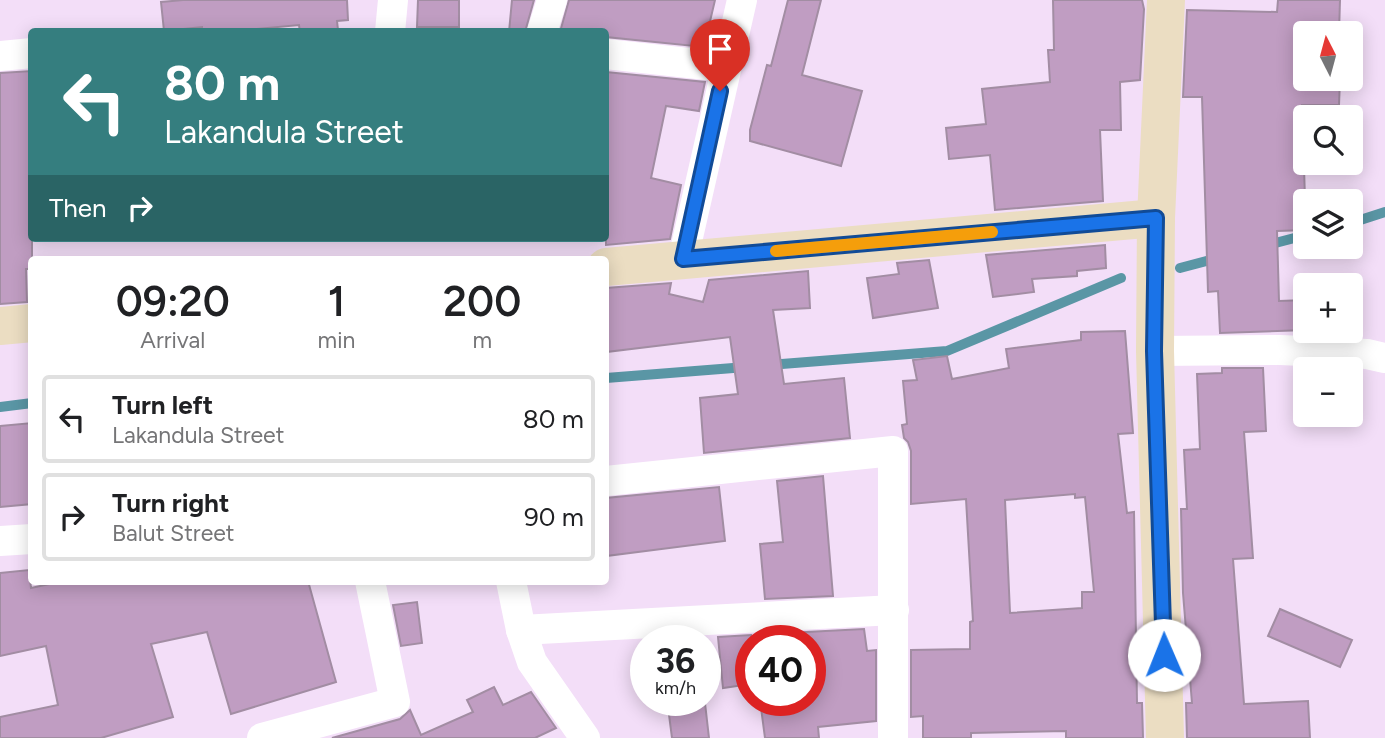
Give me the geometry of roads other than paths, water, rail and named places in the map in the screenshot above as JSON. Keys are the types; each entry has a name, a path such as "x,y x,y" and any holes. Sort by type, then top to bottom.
{"street":[{"path":"390,28 393,0"},
{"path":"543,28 552,0"},
{"path":"683,259 742,0"},
{"path":"1165,738 1154,351 1156,218 1166,0"},
{"path":"0,56 28,53"},
{"path":"609,54 725,67"},
{"path":"609,267 1156,218"},
{"path":"0,326 28,323"},
{"path":"1154,351 1280,350 1367,354 1385,358"},
{"path":"609,481 893,451 893,738"},
{"path":"0,541 28,539"},
{"path":"262,738 395,702 371,585"},
{"path":"512,585 521,630 532,662 585,738"},
{"path":"521,630 894,610"}],"waterway":[{"path":"1363,219 1385,212"},
{"path":"1264,246 1293,238"},
{"path":"1180,268 1218,258"},
{"path":"769,365 947,351 1121,278"},
{"path":"609,378 746,367"},
{"path":"0,407 28,404"}]}
